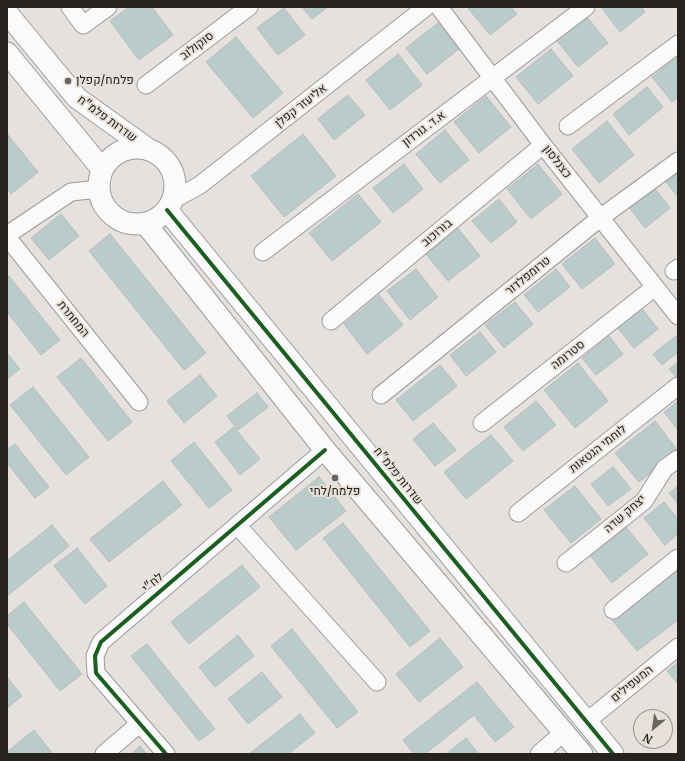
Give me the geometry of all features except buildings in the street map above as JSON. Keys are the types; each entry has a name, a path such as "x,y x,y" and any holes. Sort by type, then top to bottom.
{"street":[{"path":"70,7 83,25 108,7"},
{"name":"סוקולוב","path":"146,85 249,7"},
{"name":"אליעזר קפלן","path":"170,205 206,180 426,7"},
{"name":"כצנלסון","path":"439,7 543,145 678,316"},
{"name":"א.ד. גורדון","path":"263,252 586,7"},
{"name":"שדרות פלמ\"ח","path":"7,13 77,98 148,149"},
{"path":"568,126 678,44"},
{"path":"7,53 102,169"},
{"name":"בורוכוב","path":"330,321 543,145"},
{"path":"136,147 148,149 160,154 169,164 175,181 170,205 157,218 145,223 132,224 114,216 102,202 99,189 99,179 102,169 108,160 123,150 136,147"},
{"name":"טרומפלדור","path":"381,395 600,218 678,161"},
{"name":"המחתרת","path":"99,189 71,192 7,236 139,402"},
{"name":"שדרות פלמ\"ח","path":"170,205 613,754"},
{"path":"145,223 325,450 582,754"},
{"name":"סטרומה","path":"482,423 654,287"},
{"name":"לוחמי הגטאות","path":"518,513 678,386"},
{"name":"לח\"י","path":"166,754 96,673 95,656 101,642 325,450"},
{"name":"יצחק שדה","path":"566,564 644,501 665,468 678,459"},
{"path":"237,525 377,682"},
{"path":"613,610 678,558"},
{"name":"המעפילים","path":"586,722 678,647"},
{"path":"104,754 139,724"},
{"path":"539,754 564,732"}],"cycle path":[{"path":"167,210 613,754"},
{"path":"166,754 96,673 95,656 101,642 325,450"}],"place":[{"name":"פלמח/קפלן","path":"68,81"},
{"name":"פלמח/לחי","path":"335,478"}]}
